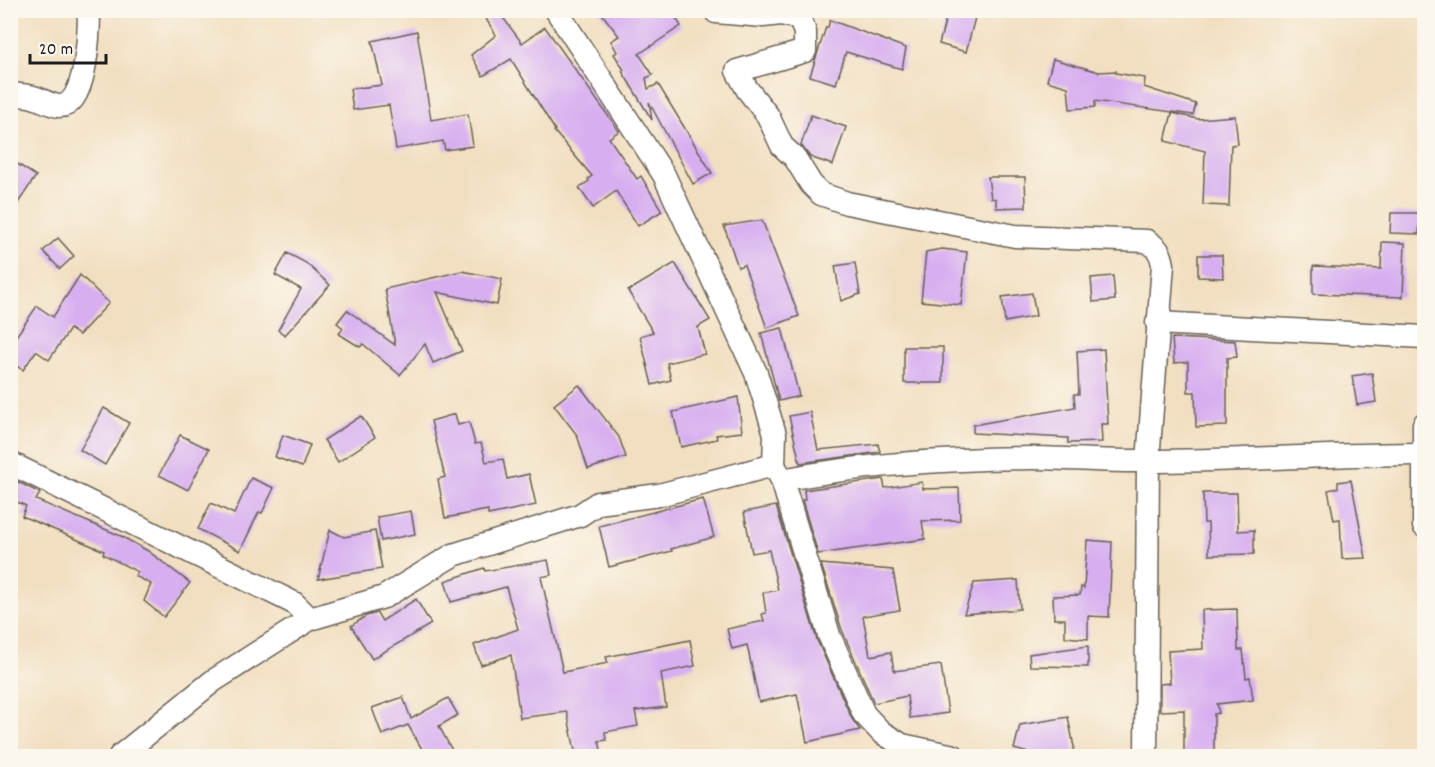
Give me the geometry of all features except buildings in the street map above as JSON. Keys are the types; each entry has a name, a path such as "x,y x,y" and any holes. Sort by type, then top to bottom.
{"street":[{"path":"10,94 33,97 59,106 67,104 79,89 84,77 90,10"},
{"path":"556,10 664,175 756,373 775,434 778,472 829,635 864,714 880,732 902,745 954,756"},
{"path":"715,10 763,16 781,14 800,18 805,32 805,51 737,71 747,89 768,116 782,146 795,158 811,184 821,194 848,203 1015,236 1147,241 1156,246 1162,254 1148,461 1146,756"},
{"path":"1157,323 1425,337"},
{"path":"1425,424 1425,526"},
{"path":"120,756 213,681 310,619 384,597 453,555 580,515 598,503 659,495 778,472 813,474 955,460 1031,458 1148,461 1424,454"},
{"path":"10,463 294,603 310,619"}]}
